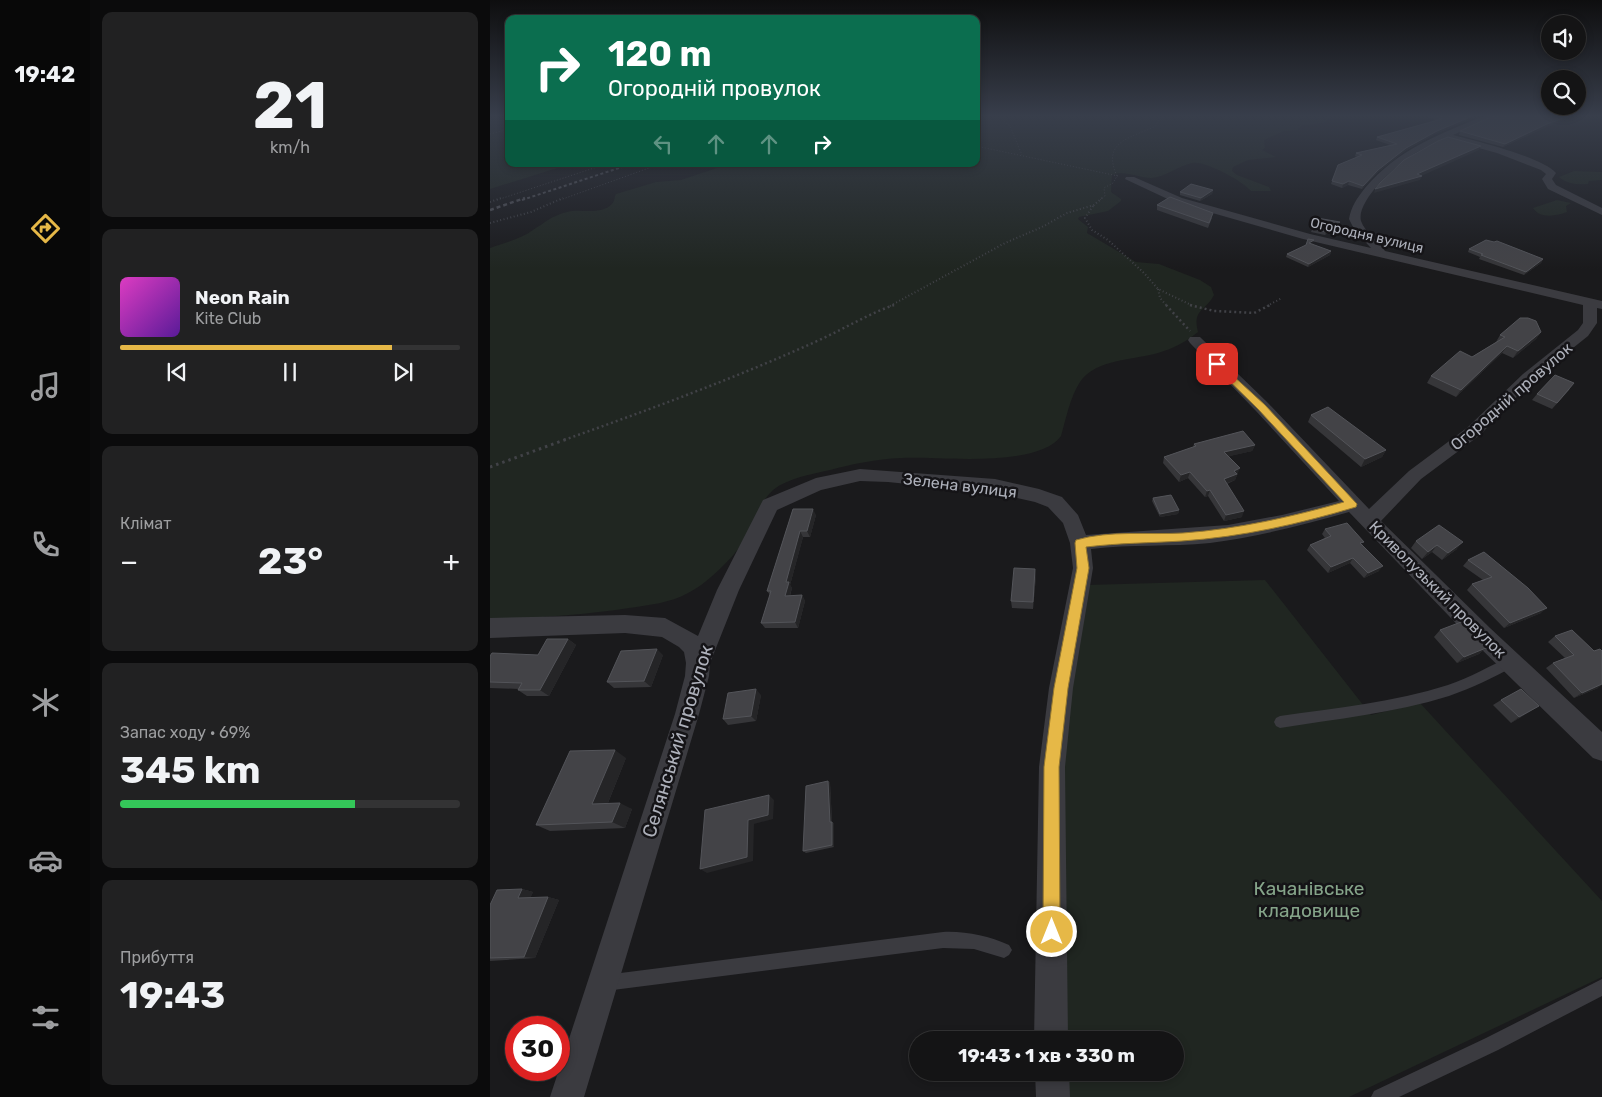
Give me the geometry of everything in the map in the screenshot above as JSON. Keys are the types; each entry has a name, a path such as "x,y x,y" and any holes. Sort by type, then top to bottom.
{"street":[{"path":"1380,253 1357,225 1354,218 1358,205 1393,166"},
{"path":"1539,166 1551,174 1547,179 1552,187 1602,212"},
{"name":"Огородня вулиця","path":"1130,179 1184,202 1307,236 1596,304"},
{"name":"Огородній провулок","path":"1369,520 1415,475 1474,431 1528,377 1583,333 1590,323 1596,304"},
{"name":"Криволузький провулок","path":"1195,340 1262,407 1352,504 1456,610 1602,748"},
{"name":"Зелена вулиця","path":"770,505 816,485 860,475 995,486 1032,494 1055,502 1071,520 1080,543 1083,568 1061,688 1052,767 1052,1031"},
{"path":"1080,543 1117,538 1182,537 1240,531 1298,519 1352,504"},
{"name":"Селянський провулок","path":"567,1097 687,714 697,676 698,663 728,590 770,505"},
{"path":"490,628 626,624 664,628 687,640 694,648 698,663"},
{"path":"1052,1081 1052,1097"}],"lane":[{"path":"1280,722 1383,706 1449,690 1484,676 1511,662"},
{"path":"602,984 952,940 975,941 1004,950"},
{"path":"1380,1097 1492,1044 1602,988"}],"path":[{"path":"1070,166 1130,179"},
{"path":"1112,166 1116,176 1113,183 1104,188 1104,196 1094,205 1085,218 1092,230 1108,240 1144,273 1158,289 1197,308 1214,311 1254,313 1282,298"},
{"path":"490,202 597,167"},
{"path":"490,223 531,212 580,191 651,167"},
{"path":"490,467 664,404 816,342 869,314 898,303 1005,243 1042,228 1067,213 1094,205"},
{"path":"1158,289 1160,298 1191,332 1195,340"}],"green space":[{"path":"490,166 560,167 490,189"},
{"path":"1182,166 1162,176 1151,178 1121,173 1112,175 1111,192 1121,201 1108,211 1079,217 1078,219 1088,227 1087,233 1136,262 1159,264 1200,280 1211,287 1214,295 1198,314 1198,332 1189,339 1163,351 1105,365 1087,374 1080,382 1074,394 1061,436 1049,446 1031,453 986,459 883,459 800,477 786,482 773,490 763,502 741,545 730,558 702,584 681,596 652,605 594,613 490,619 490,248 523,236 557,215 572,211 602,210 613,203 616,194 656,182 681,180 720,167"},
{"path":"1209,166 1235,166 1232,171 1237,175 1269,187 1271,191 1251,191 1240,182"},
{"path":"1574,171 1602,172 1602,180 1589,181 1588,184 1577,184 1569,183 1559,177"},
{"path":"1557,200 1571,203 1566,206 1567,212 1558,215 1544,215 1533,208"},
{"name":"Качанівське кладовище","path":"1265,580 1371,715 1420,703 1602,901 1602,977 1349,1097 1066,1097 1065,1081 1184,1081 1184,1031 1065,1031 1060,764 1087,585"}],"building":[{"path":"1338,166 1383,166 1363,186 1349,181 1343,184 1332,181"},
{"path":"1398,166 1435,166 1417,174 1422,176 1375,189"},
{"path":"1191,184 1213,190 1201,198 1180,192"},
{"path":"1170,197 1213,213 1209,223 1157,205"},
{"path":"1317,218 1340,222 1326,232 1312,229"},
{"path":"1308,239 1314,240 1309,243 1331,251 1309,264 1287,254 1306,245"},
{"path":"1486,240 1497,241 1543,259 1526,272 1469,249"},
{"path":"1520,318 1536,321 1541,332 1518,351 1507,346 1461,390 1431,376 1460,351 1472,357 1505,337 1500,335"},
{"path":"1555,375 1574,383 1557,403 1537,394"},
{"path":"1328,407 1386,450 1365,459 1311,415"},
{"path":"1243,431 1255,445 1224,452 1240,468 1234,471 1237,474 1224,479 1244,511 1226,515 1210,490 1207,491 1190,472 1181,475 1164,457 1196,446 1194,444"},
{"path":"1171,495 1179,510 1160,514 1153,498"},
{"path":"793,509 813,509 807,531 800,531 786,582 789,582 785,596 802,595 795,622 761,623 771,591 767,591"},
{"path":"1347,523 1364,542 1360,543 1383,566 1368,573 1353,558 1331,567 1310,545 1331,536 1325,529"},
{"path":"1439,525 1463,542 1448,553 1437,545 1428,552 1416,541"},
{"path":"1484,552 1528,588 1547,608 1510,623 1472,584 1492,577 1468,560"},
{"path":"1014,568 1035,569 1033,602 1011,601"},
{"path":"1461,622 1486,648 1464,657 1440,630"},
{"path":"1572,630 1594,651 1600,649 1602,651 1602,684 1582,693 1553,663 1574,655 1555,636"},
{"path":"547,639 568,639 540,690 518,690 522,683 490,682 490,656 492,653 538,655"},
{"path":"657,649 644,681 607,682 621,651"},
{"path":"756,689 751,716 723,719 728,693"},
{"path":"1521,689 1539,706 1519,717 1501,700"},
{"path":"615,750 592,804 620,803 612,822 536,825 570,751"},
{"path":"828,781 832,845 803,851 806,786"},
{"path":"769,795 768,815 748,820 747,857 700,869 705,810"},
{"path":"522,889 518,898 548,897 524,957 490,958 490,905 497,890"}],"railway":[{"path":"522,200 622,167"},
{"path":"490,210 525,198"}],"route":[{"path":"1052,932 1052,767 1061,688 1083,568 1080,543 1117,538 1210,535 1257,528 1352,504 1262,407 1217,364"}]}
